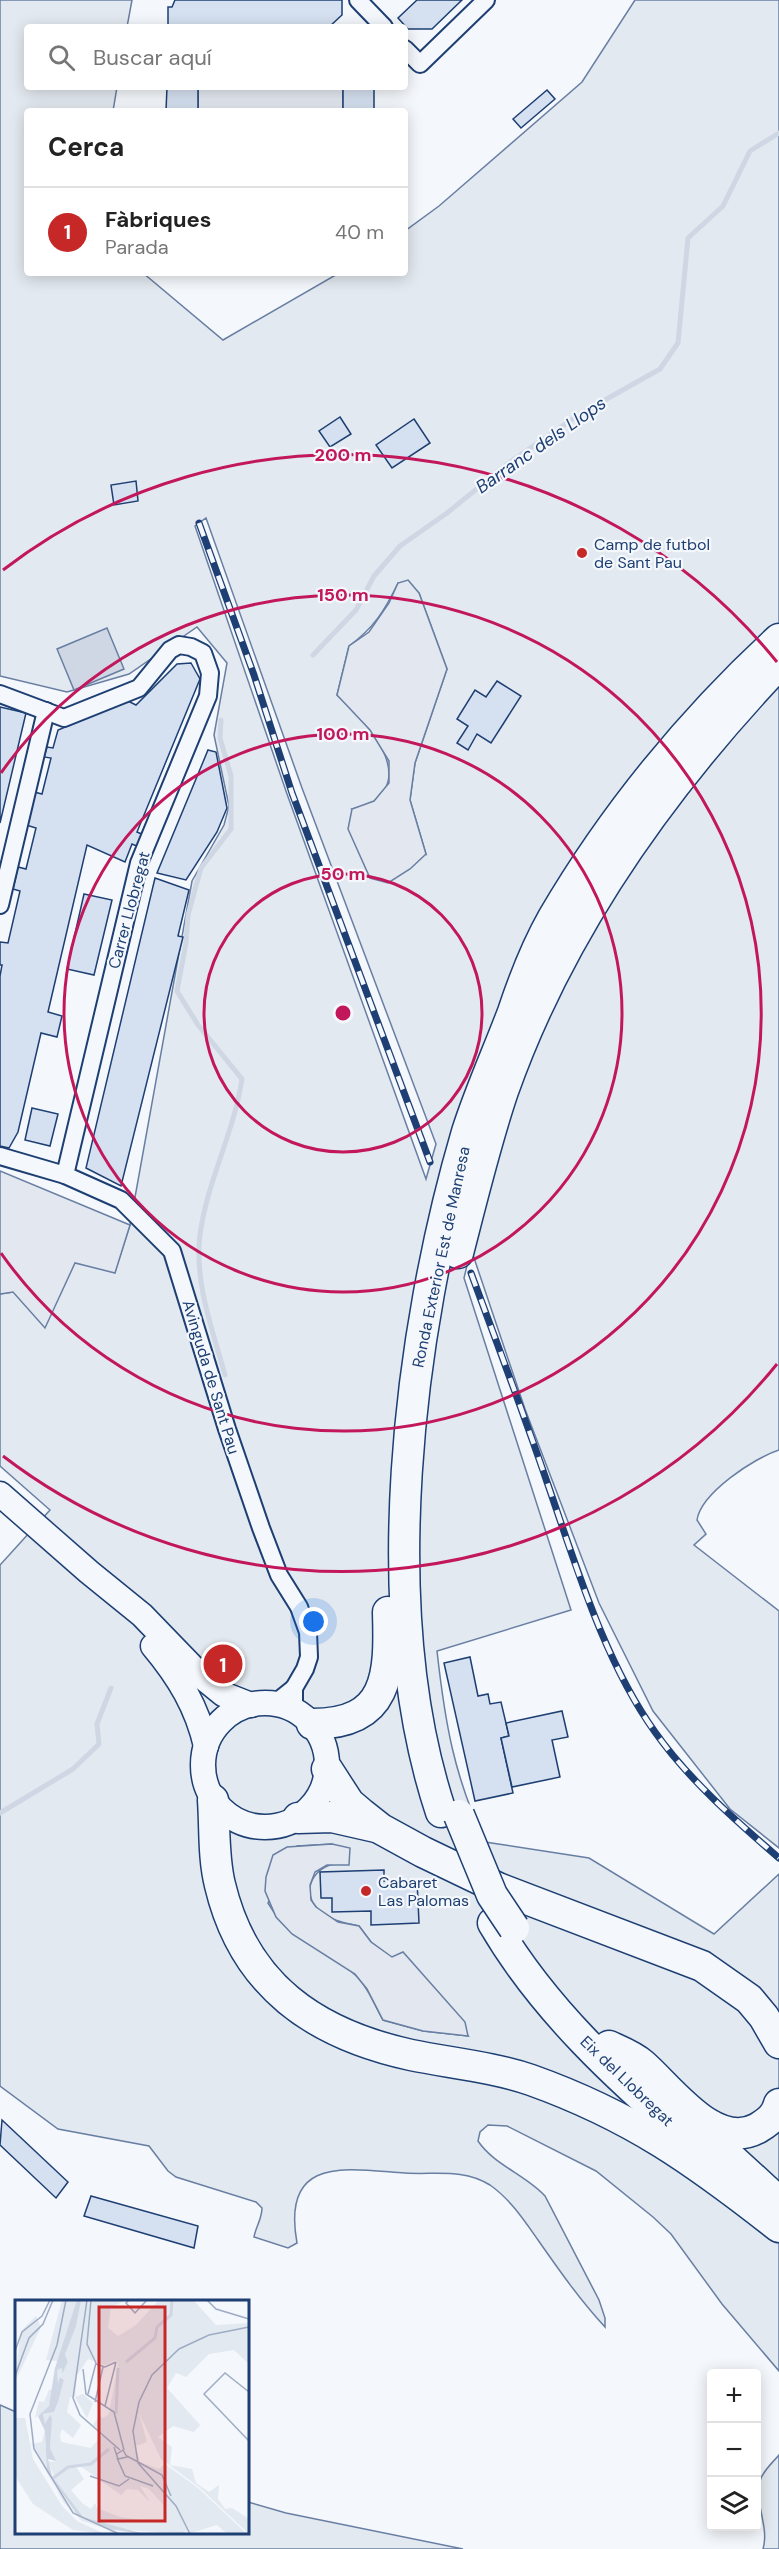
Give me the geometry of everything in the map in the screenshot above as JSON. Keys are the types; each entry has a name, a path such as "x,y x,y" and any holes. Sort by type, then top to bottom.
{"highway":[{"name":"Ronda Exterior Est de Manresa","path":"450,1813 422,1741 411,1670 406,1520 410,1432 423,1333 454,1182 482,1088 513,1012 522,980 552,920 588,861 629,803 735,680 779,639"},
{"name":"Ronda Exterior Est de Manresa","path":"503,1926 458,1857 427,1684 418,1521 432,1375 448,1289 503,1091 529,1028 560,964 600,894 668,792 729,717 779,664"},
{"path":"285,1706 340,1722 359,1716 373,1705 382,1690 389,1661 387,1536 390,1446 410,1308 429,1222 450,1147 490,1041 522,980"},
{"path":"327,1770 349,1803 381,1829 498,1888 702,1966 749,1999 778,2047"},
{"path":"213,1800 217,1871 235,1929 244,1948 266,1978 301,2011 333,2031 371,2044 527,2079 599,2106 690,2159 779,2227"},
{"path":"298,1818 332,1817 381,1829"},
{"name":"Eix del Llobregat","path":"503,1926 609,2046 779,2202"},
{"name":"Eix del Llobregat","path":"503,1926 521,1967 563,2019 665,2119 748,2191 779,2222"},
{"path":"609,2046 639,2061 705,2122 722,2133 738,2134 754,2130 770,2121 779,2104"}],"main road":[{"path":"0,1494 142,1616 202,1677 223,1694 285,1706 324,1745 327,1770 318,1797 298,1818 275,1827 257,1827 232,1818 213,1800 203,1773 206,1746 196,1708 186,1690 109,1590"},
{"path":"206,1746 223,1720 285,1706"}],"street":[{"path":"381,24 364,6 382,0"},
{"path":"408,52 420,64 486,0"},
{"name":"Carrer Llobregat","path":"46,711 64,718 139,688 170,650 179,645 191,647 203,653 210,673 208,696 139,863 65,1175"},
{"path":"0,694 46,711 1,898"},
{"name":"Avinguda de Sant Pau","path":"0,1156 65,1175 121,1200 172,1251 257,1517 279,1575 298,1607 308,1632 309,1657 285,1706"}],"shaded area":[{"path":"0,0 132,0 128,24 24,24 24,90 116,90 114,108 24,108 24,276 147,276 223,340 334,276 408,276 408,229 439,206 582,82 635,0 779,0 779,1450 743,1469 718,1488 708,1499 697,1520 706,1534 694,1545 779,1611 779,1848 730,1809 653,1711 599,1603 525,1409 471,1249 464,1278 571,1610 437,1651 452,1749 474,1818 485,1842 589,1858 714,1934 779,1874 779,2371 722,2304 671,2234 653,2217 596,2171 507,2126 488,2125 480,2132 478,2141 493,2157 545,2196 599,2300 605,2318 605,2327 570,2285 516,2210 490,2185 470,2176 449,2173 361,2170 341,2170 323,2174 309,2181 299,2194 295,2215 297,2243 288,2248 254,2237 262,2208 256,2202 176,2177 168,2171 149,2146 58,2129 0,2086 0,1565 50,1510 0,1466 0,1294 13,1292 75,1262 115,1272 130,1225 192,881 224,825 229,806 214,735 227,663 197,627 129,674 67,692 0,676","holes":["206,518 302,788 436,1144 426,1179 287,794 195,526","398,583 419,593 447,669 415,763 410,800 426,854 352,809 374,801 385,789 389,775 387,760 380,745 359,717 337,695 349,646 378,618","332,1844 336,1864 322,1869 312,1880 310,1887 312,1901 321,1912 331,1918 359,1926 371,1942 392,1958 468,2036 423,2031 383,2020 358,1978 341,1963 287,1928 268,1903 297,1846"]},
{"path":"198,90 343,90 343,108 198,108"},
{"path":"408,580 419,593 447,669 415,763 410,800 426,854 410,869 388,883 370,878 348,829 352,809 374,801 389,783 389,761 370,730 337,695 349,646 369,632 389,603 398,583"},
{"path":"107,628 124,669 74,690 57,649"},
{"path":"0,1171 130,1225 115,1273 75,1263 45,1328 13,1292 0,1294"},
{"path":"332,1844 350,1848 349,1865 327,1865 315,1872 310,1885 311,1900 316,1907 338,1922 359,1926 371,1942 392,1957 403,1952 465,2022 468,2036 423,2031 383,2020 367,1989 355,1974 292,1934 276,1917 265,1891 266,1877 273,1855 287,1847"},
{"path":"0,2405 15,2412 15,2534 249,2534 249,2502 286,2513 463,2549 0,2549"},
{"path":"779,2455 779,2549 763,2549 765,2540 761,2511 761,2478"}],"building":[{"path":"175,0 342,0 342,15 332,24 168,24 168,7 172,7"},
{"path":"417,0 462,0 432,29 408,29 408,24 403,24 398,18"},
{"path":"167,90 198,90 198,108 166,108"},
{"path":"343,90 374,90 374,108 343,108"},
{"path":"547,90 555,99 521,128 513,119"},
{"path":"340,417 351,434 330,447 319,431"},
{"path":"414,419 430,443 392,468 376,445"},
{"path":"136,481 138,501 114,505 111,485"},
{"path":"191,663 200,679 137,832 144,835 139,847 132,844 125,862 87,845 48,1012 62,1016 57,1037 41,1033 18,1132 9,1148 0,1146 0,976 2,965 0,965 0,942 8,943 20,891 13,889 18,867 26,869 36,828 26,825 34,792 42,794 51,758 44,757 47,747 53,748 58,730 128,701 136,705 177,664"},
{"path":"497,681 521,696 491,743 477,734 468,750 457,743 468,726 457,719 475,690 486,697"},
{"path":"0,707 26,713 0,823"},
{"path":"208,750 216,752 227,808 217,832 186,880 157,873"},
{"path":"155,878 189,890 178,936 183,937 121,1186 86,1168"},
{"path":"84,894 112,900 94,975 67,969"},
{"path":"32,1108 58,1114 50,1146 25,1140"},
{"path":"470,1657 478,1696 488,1694 490,1704 501,1702 509,1736 501,1738 513,1793 475,1801 444,1663"},
{"path":"562,1711 568,1737 552,1740 560,1777 512,1787 501,1738 509,1736 506,1723"},
{"path":"384,1870 384,1881 417,1880 419,1923 371,1925 371,1911 332,1912 332,1898 321,1898 320,1872"},
{"path":"2,2120 68,2182 56,2198 0,2145"},
{"path":"91,2196 198,2226 194,2248 84,2216"}],"waterway":[{"name":"Barranc dels Llops","path":"313,655 356,610 374,576 400,546 447,513 510,462 580,414 660,369 678,343 688,238 723,206 750,151 779,133"},
{"name":"Barranc dels Llops","path":"221,720 220,738 231,776 231,829 201,868 188,915 186,943 177,991 198,1025 242,1079 233,1119 208,1195 200,1235 202,1288 225,1375"},
{"name":"Barranc dels Llops","path":"0,1813 73,1769 99,1744 97,1724 111,1688"}],"railway":[{"path":"199,523 254,675 292,793 430,1162"},
{"path":"471,1273 529,1430 580,1579 621,1675 655,1732 682,1766 697,1783 779,1858"}],"place":[{"name":"Camp de futbol de Sant Pau","path":"582,553"},
{"name":"Fàbriques","path":"223,1664"},
{"name":"Cabaret Las Palomas","path":"366,1891"}]}
